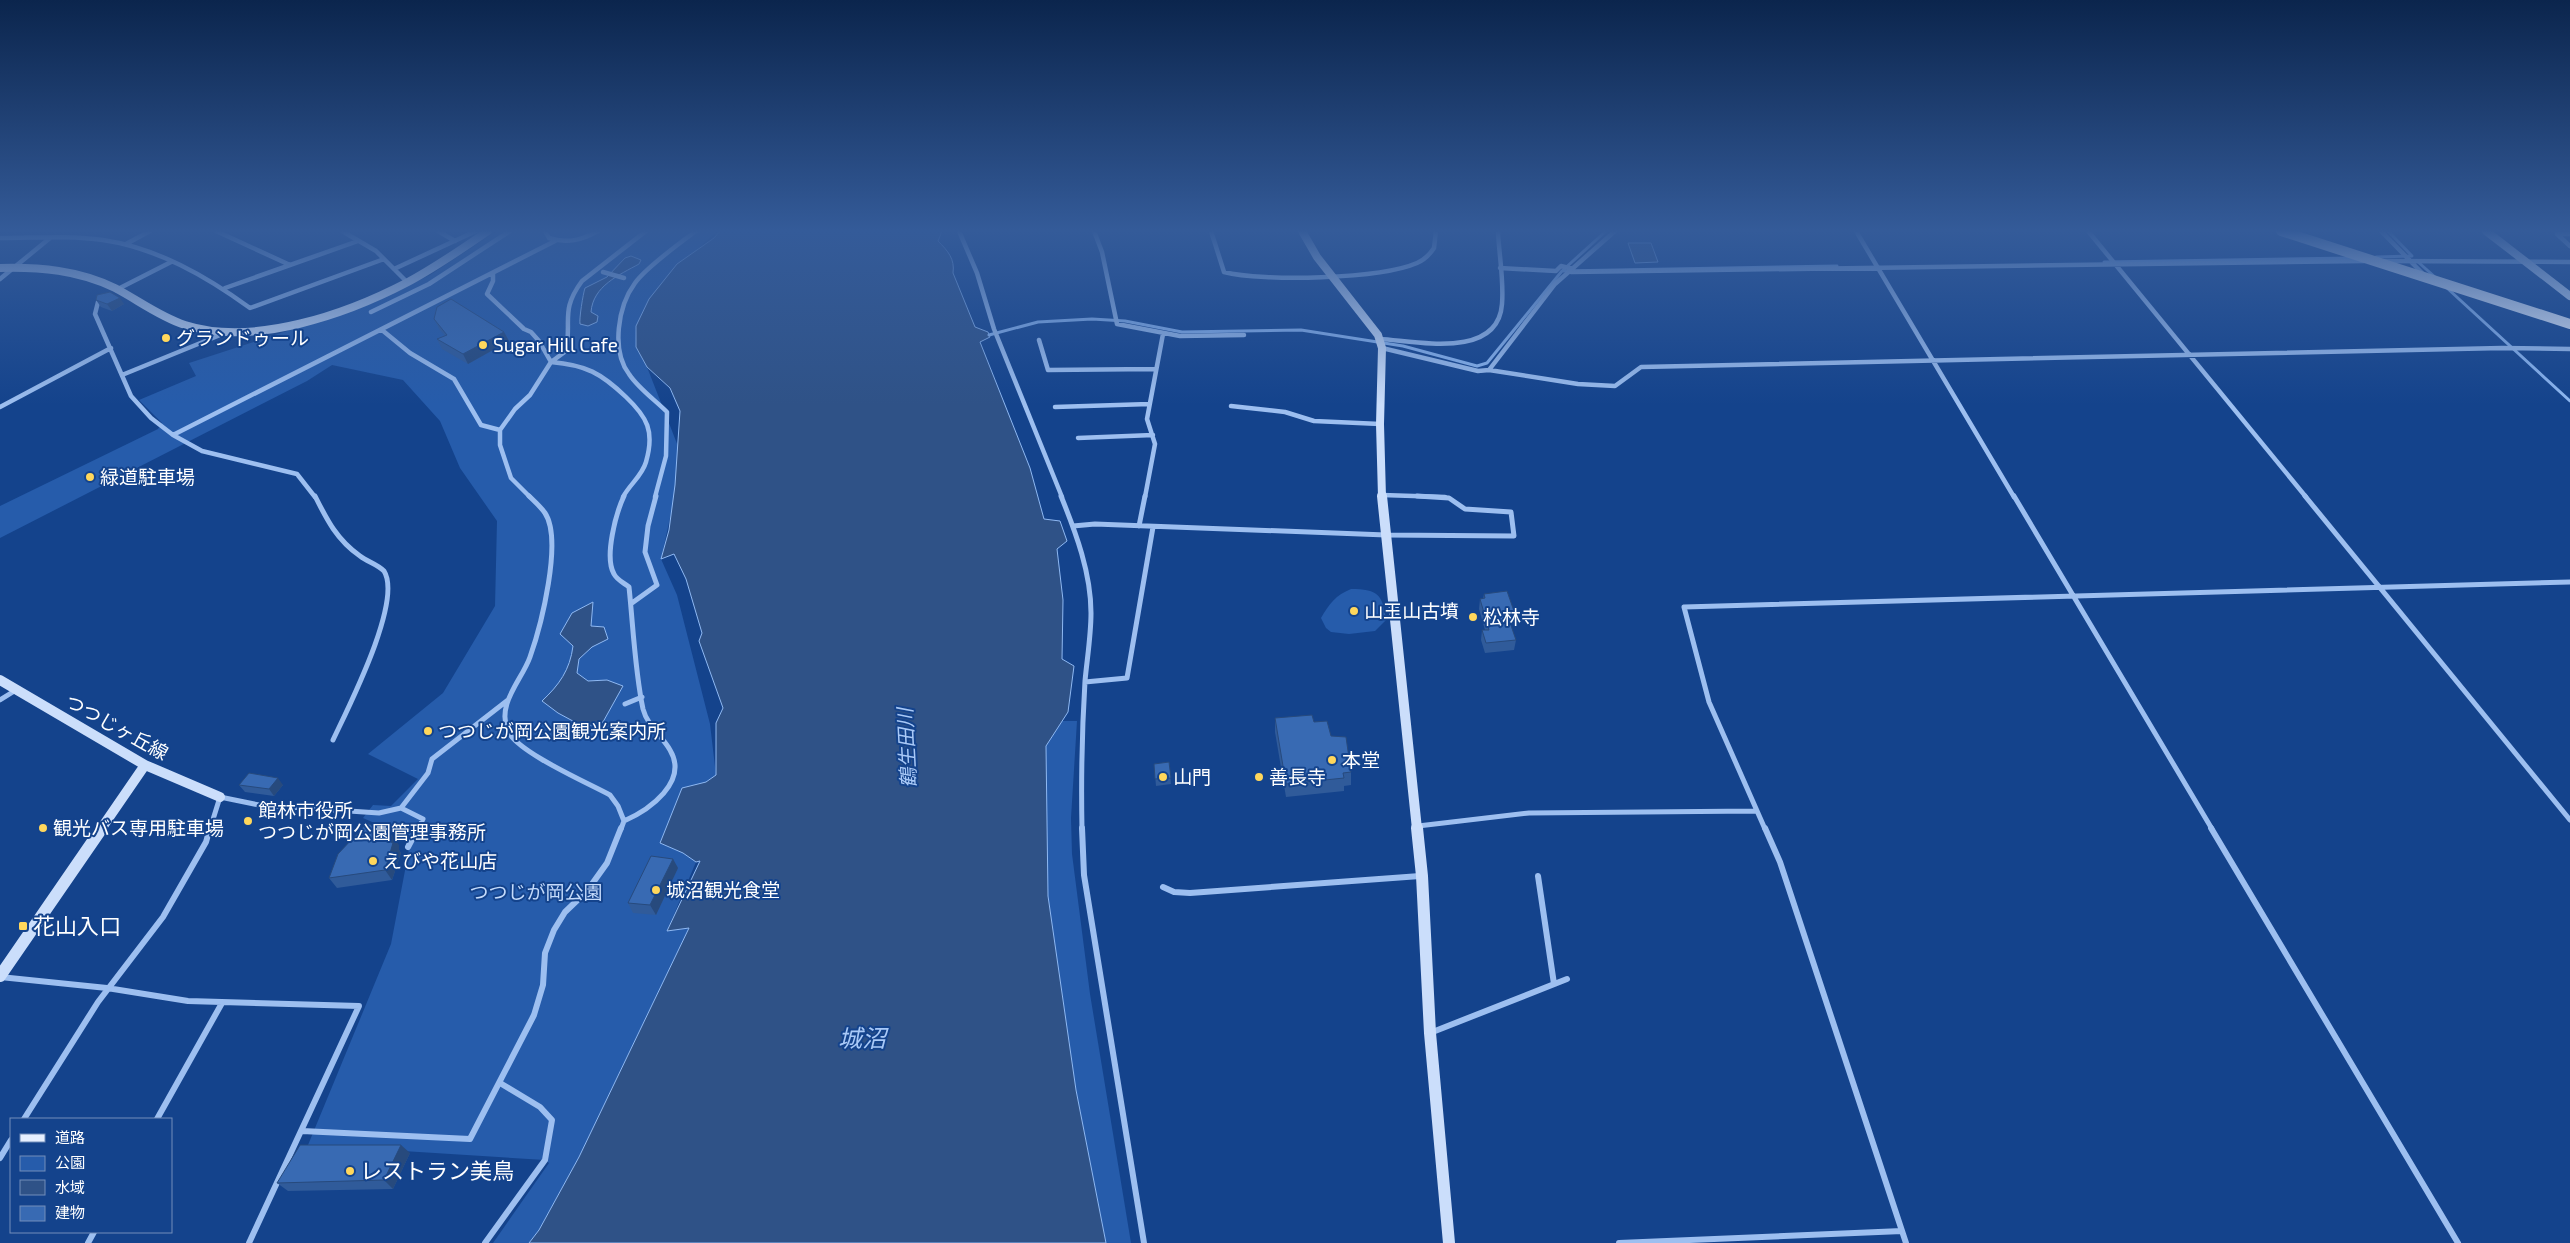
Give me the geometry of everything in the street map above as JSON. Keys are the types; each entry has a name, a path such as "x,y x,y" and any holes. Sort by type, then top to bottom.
{"main road":[{"path":"2461,289 2570,324"}],"street":[{"path":"110,289 184,324 201,330 225,333 273,328 313,318 359,304 392,289"},
{"path":"114,291 118,289"},
{"path":"226,289 250,308 302,289"},
{"path":"371,312 419,289"},
{"path":"173,435 462,289"},
{"path":"489,289 487,294 524,329 531,332 551,362"},
{"path":"302,1131 470,1139 534,1015 543,985 545,954 554,930 565,912 587,891 607,863 624,821 618,806 610,796 541,760 514,740 508,732 505,718 508,699 530,658 552,565 553,537 546,513 511,478 500,445 500,430 515,409 530,395 551,362 566,352 569,343 566,314 576,289"},
{"path":"632,603 657,585 645,552 648,526 666,456 668,426 666,412 628,374 621,356 619,342 621,313 633,289"},
{"path":"982,289 996,335 1074,526 1090,596 1080,826 1084,875 1144,1243"},
{"path":"1109,289 1114,316 1116,322 1120,325 1163,334 1192,336 1244,335"},
{"path":"1342,289 1381,343 1380,424 1382,495 1418,826 1430,1033 1449,1243"},
{"path":"1381,343 1461,343 1475,340 1487,333 1500,316 1501,289"},
{"path":"1489,370 1552,289"},
{"path":"1891,289 2458,1243"},
{"path":"2135,289 2570,820"},
{"path":"104,296 98,299 96,314 131,396 150,418 173,435 202,451 297,474 307,482 322,514 338,537 363,558 386,571 391,583 383,625 333,740"},
{"path":"382,330 410,353 454,379 481,425 500,430"},
{"path":"122,375 225,333"},
{"path":"1140,526 1155,444 1147,418 1163,334"},
{"path":"1039,340 1048,370 1155,368"},
{"path":"1381,343 1478,371 1489,370 1578,384 1616,386 1641,367 2506,348 2570,349"},
{"path":"0,407 111,348"},
{"path":"551,362 577,364 594,370 618,389 647,421 649,431 646,463 641,474 624,495 612,537 610,558 615,576 629,587 643,710 650,725 671,751 674,771 667,789 657,802 640,815 624,821"},
{"path":"1055,408 1149,404"},
{"path":"1231,406 1285,412 1314,421 1380,424"},
{"path":"1078,438 1153,435"},
{"path":"1074,526 1095,524 1386,535 1514,536 1511,512 1465,509 1449,498 1443,497 1382,495"},
{"path":"1085,682 1127,678 1153,527"},
{"path":"1906,1243 1782,870 1709,702 1684,607 2570,582"},
{"name":"つつじヶ丘線","path":"0,680 145,764 220,797"},
{"path":"0,700 16,690"},
{"path":"625,704 642,697"},
{"path":"402,808 407,796 431,771 432,760 508,699"},
{"path":"145,764 0,976 222,1003 359,1006 249,1243"},
{"path":"25,1118 107,988 163,917 206,842 220,797 259,805 345,811 379,813 402,808 423,819 408,847"},
{"path":"1418,826 1530,813 1756,811"},
{"path":"1163,887 1174,892 1190,893 1422,876"},
{"path":"1538,876 1554,984"},
{"path":"1430,1033 1567,979"},
{"path":"158,1118 222,1003"},
{"path":"485,1243 545,1160 552,1120 540,1107 500,1083"},
{"path":"0,1158 10,1142"},
{"path":"1619,1243 1902,1231"}],"green space":[{"name":"つつじが岡公園","path":"401,289 674,289 647,367 683,459 661,559 677,595 710,724 716,775 706,782 682,788 660,843 683,853 696,862 667,931 689,928 579,1157 539,1230 529,1243 493,1243 549,1163 545,1160 308,1145 391,944 411,839 363,818 373,805 391,806 418,779 368,754 443,693 495,606 497,521 460,468 440,421 403,380 332,365 307,381 0,538 0,506 158,429 162,423 139,400 196,376 189,363 373,303"},
{"path":"1351,589 1373,592 1383,604 1386,620 1375,631 1349,634 1331,632 1326,628 1321,618 1324,613 1337,597"},
{"path":"1062,721 1077,721 1071,818 1072,854 1090,994 1131,1243 1106,1243 1076,1090 1048,896 1046,746"}],"water":[{"path":"585,289 601,289 593,303 591,312 598,316 597,322 588,326 580,324"},
{"name":"城沼","path":"657,289 960,289 975,327 988,332 990,337 980,342 1030,468 1044,519 1060,521 1067,541 1057,549 1063,600 1062,659 1074,666 1068,712 1046,746 1048,896 1076,1090 1106,1243 529,1243 539,1230 579,1157 689,928 667,931 700,861 696,862 683,853 660,843 682,788 706,782 716,775 716,723 723,708 699,641 702,633 686,579 674,554 661,559 669,530 675,485 680,411 670,388 647,367 636,347 636,326 649,299"},
{"path":"593,602 591,626 604,627 608,639 592,647 579,659 577,673 588,681 607,680 623,686 603,722 584,727 558,713 542,701 563,676 572,655 573,646 560,634 572,613"}],"building":[{"path":"110,292 120,298 107,304 96,300 97,295"},
{"path":"451,299 504,332 463,354 437,339 447,335 434,319 437,307"},
{"path":"1507,591 1514,611 1506,611 1516,640 1486,643 1482,630 1489,630 1480,599 1485,598 1484,594"},
{"name":"本堂","path":"1312,715 1314,722 1327,721 1331,736 1346,737 1351,772 1343,773 1344,778 1286,784 1275,718"},
{"path":"1169,762 1171,778 1155,779 1154,764"},
{"path":"249,773 278,778 269,789 239,785"},
{"path":"367,823 392,835 391,842 393,843 385,870 329,878 338,854"},
{"path":"651,856 673,859 650,905 628,903"},
{"name":"レストラン美鳥","path":"300,1145 401,1145 384,1180 277,1183"}],"waterway":[{"path":"989,335 1038,322 1092,319 1125,321 1182,332 1301,330 1403,346 1477,366 1487,363 1547,289"},
{"path":"2448,289 2570,401"}],"place":[{"name":"グランドゥール","path":"166,338"},
{"name":"Sugar Hill Cafe","path":"483,345"},
{"name":"緑道駐車場","path":"90,477"},
{"name":"山王山古墳","path":"1354,611"},
{"name":"松林寺","path":"1473,617"},
{"name":"つつじが岡公園観光案内所","path":"428,731"},
{"name":"本堂","path":"1332,760"},
{"name":"山門","path":"1163,777"},
{"name":"善長寺","path":"1259,777"},
{"name":"館林市役所 つつじが岡公園管理事務所","path":"248,821"},
{"name":"観光バス専用駐車場","path":"43,828"},
{"name":"えびや花山店","path":"373,861"},
{"name":"城沼観光食堂","path":"656,890"},
{"name":"花山入口","path":"23,926"},
{"name":"レストラン美鳥","path":"350,1171"}],"water label":[{"name":"鶴生田川","path":"907,748"}]}
